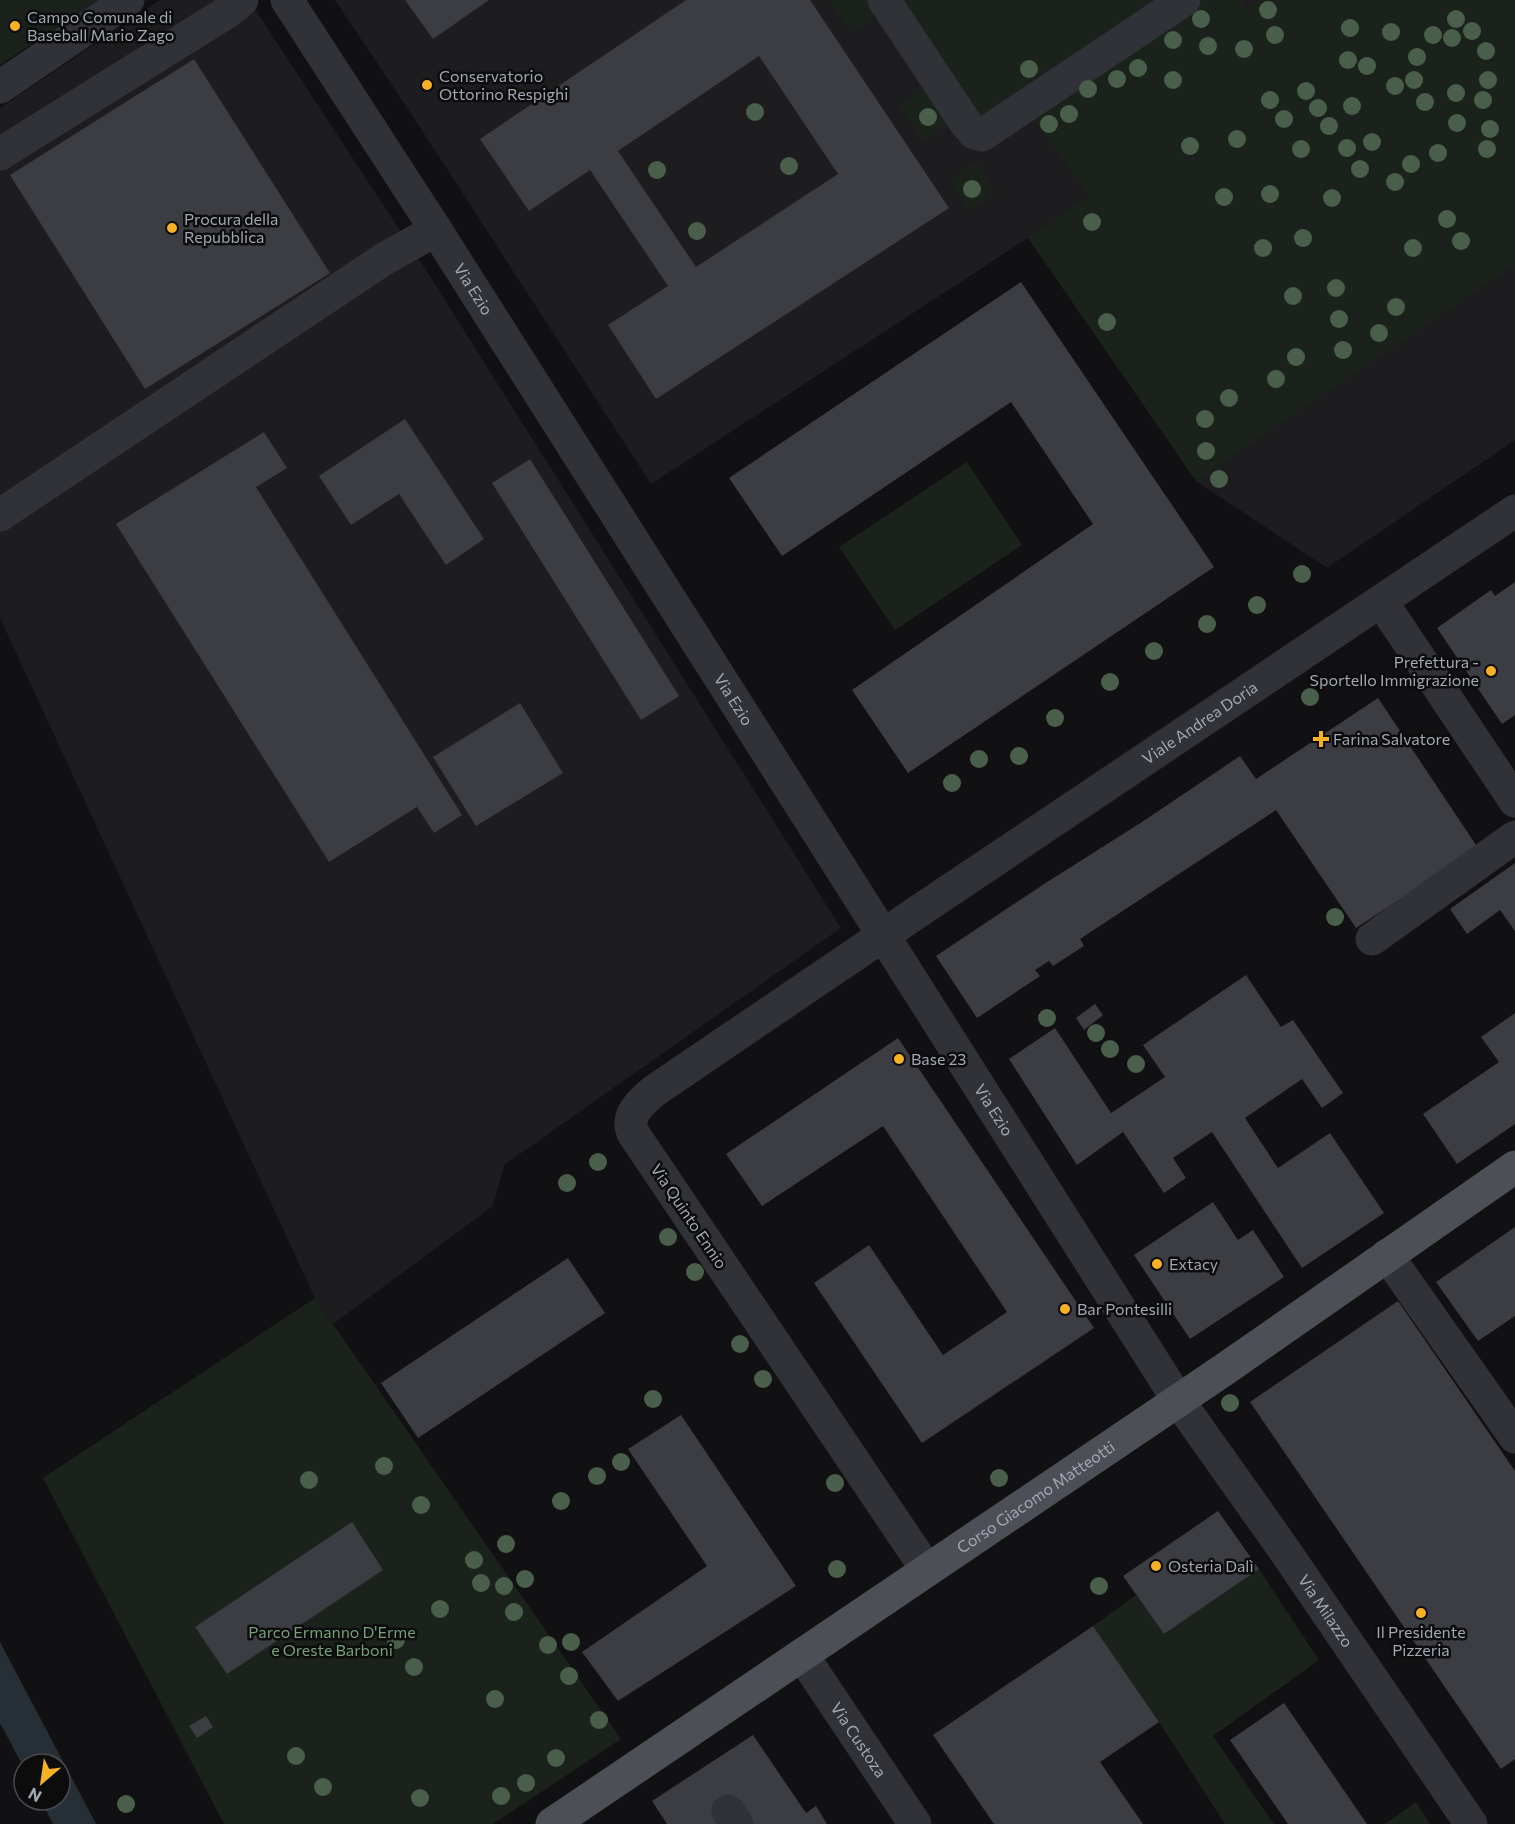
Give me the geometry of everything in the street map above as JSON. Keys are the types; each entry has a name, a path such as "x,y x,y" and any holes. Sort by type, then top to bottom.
{"main road":[{"name":"Corso Giacomo Matteotti","path":"552,1824 1178,1401 1515,1167"}],"street":[{"path":"0,87 128,0"},
{"path":"0,154 242,0"},
{"name":"Via Ezio","path":"287,0 436,230 1178,1401"},
{"path":"884,0 968,125 974,133 982,135 1184,0"},
{"path":"0,515 384,259 436,230"},
{"name":"Viale Andrea Doria","path":"883,935 1515,511"},
{"path":"1381,601 1515,801"},
{"path":"1372,939 1515,837"},
{"name":"Via Quinto Ennio","path":"883,935 654,1091 634,1112 630,1123 633,1133 927,1570"},
{"path":"1387,1254 1515,1437"},
{"name":"Via Milazzo","path":"1178,1401 1278,1542 1471,1824"},
{"name":"Via Custoza","path":"802,1655 915,1824"}],"shaded area":[{"path":"160,0 249,0 424,267 841,928 504,1165 493,1206 333,1324 315,1298 0,618 0,108"},
{"path":"335,0 1515,0 1515,440 1327,568 1196,481 1028,238 651,484"},
{"path":"0,1642 58,1752 15,1752 0,1723"},
{"path":"72,1778 96,1824 53,1824 47,1812 72,1812"}],"green space":[{"path":"0,0 99,0 0,65"},
{"path":"829,0 868,0 878,15 851,33"},
{"path":"893,0 1167,0 983,121"},
{"path":"1202,0 1240,0 1247,9 1259,0 1515,0 1515,265 1196,481 1028,238 1089,196 1031,115"},
{"path":"926,87 950,124 923,142 899,105"},
{"path":"976,162 996,193 969,211 949,180"},
{"path":"967,462 1022,545 895,630 839,547"},
{"name":"Parco Ermanno D'Erme e Oreste Barboni","path":"315,1298 621,1739 493,1824 224,1824 43,1478"},
{"path":"1259,1569 1319,1660 1213,1736 1274,1824 1225,1824 1093,1626 1136,1595 1164,1634"},
{"path":"1416,1802 1430,1824 1385,1824"}],"building":[{"path":"405,0 489,0 433,39"},
{"path":"686,0 810,0 949,208 656,399 608,325 668,286 590,170 529,211 480,139","holes":["759,56 838,174 696,267 618,151"]},
{"name":"Procura della Repubblica","path":"194,59 330,273 145,389 10,175"},
{"path":"1021,282 1214,567 908,773 852,690 1093,524 1011,402 782,556 729,478"},
{"path":"405,419 484,539 446,565 399,494 351,525 319,476"},
{"path":"264,432 287,468 256,487 462,815 434,833 417,807 329,862 116,524"},
{"path":"530,459 679,696 641,720 492,483"},
{"name":"Prefettura - Sportello Immigrazione","path":"1515,582 1515,715 1502,724 1437,628 1491,590 1495,596"},
{"path":"1378,698 1478,848 1356,928 1276,810 1080,939 1084,946 1053,966 1049,961 1035,970 1040,976 977,1018 936,956 1240,756 1256,779"},
{"path":"520,703 563,773 476,826 433,757"},
{"path":"1515,863 1515,931 1500,910 1467,934 1450,909"},
{"path":"1246,975 1281,1027 1293,1020 1343,1093 1322,1108 1302,1079 1245,1118 1278,1168 1330,1133 1384,1213 1302,1268 1212,1132 1173,1158 1186,1178 1164,1193 1123,1132 1077,1165 1009,1059 1055,1028 1111,1113 1165,1077 1143,1045"},
{"path":"1095,1004 1103,1015 1084,1030 1076,1018"},
{"path":"1515,1013 1515,1124 1457,1164 1423,1114 1499,1062 1481,1037"},
{"path":"898,1038 1094,1328 922,1443 814,1283 869,1245 943,1355 1007,1312 883,1126 762,1206 726,1154"},
{"path":"1213,1202 1238,1240 1253,1230 1284,1277 1190,1339 1134,1255"},
{"path":"1515,1227 1515,1316 1478,1341 1436,1282"},
{"path":"568,1258 605,1313 418,1438 381,1383"},
{"path":"1398,1301 1515,1471 1515,1759 1501,1769 1250,1402"},
{"path":"681,1415 796,1586 618,1701 582,1652 707,1566 628,1449"},
{"path":"1218,1511 1259,1569 1164,1634 1123,1576"},
{"path":"352,1522 383,1570 227,1674 195,1627"},
{"path":"1093,1626 1159,1722 1100,1762 1143,1824 994,1824 933,1735"},
{"path":"1284,1703 1367,1824 1288,1824 1230,1740"},
{"path":"206,1716 213,1727 197,1738 189,1726"},
{"path":"753,1735 806,1813 816,1806 827,1824 667,1824 652,1801"}],"place":[{"name":"Campo Comunale di Baseball Mario Zago","path":"15,26"},
{"name":"Conservatorio Ottorino Respighi","path":"427,85"},
{"name":"Procura della Repubblica","path":"172,228"},
{"name":"Prefettura - Sportello Immigrazione","path":"1491,671"},
{"name":"Farina Salvatore","path":"1321,739"},
{"name":"Base 23","path":"899,1059"},
{"name":"Extacy","path":"1157,1264"},
{"name":"Bar Pontesilli","path":"1065,1309"},
{"name":"Osteria Dalì","path":"1156,1566"},
{"name":"Il Presidente Pizzeria","path":"1421,1613"}]}
